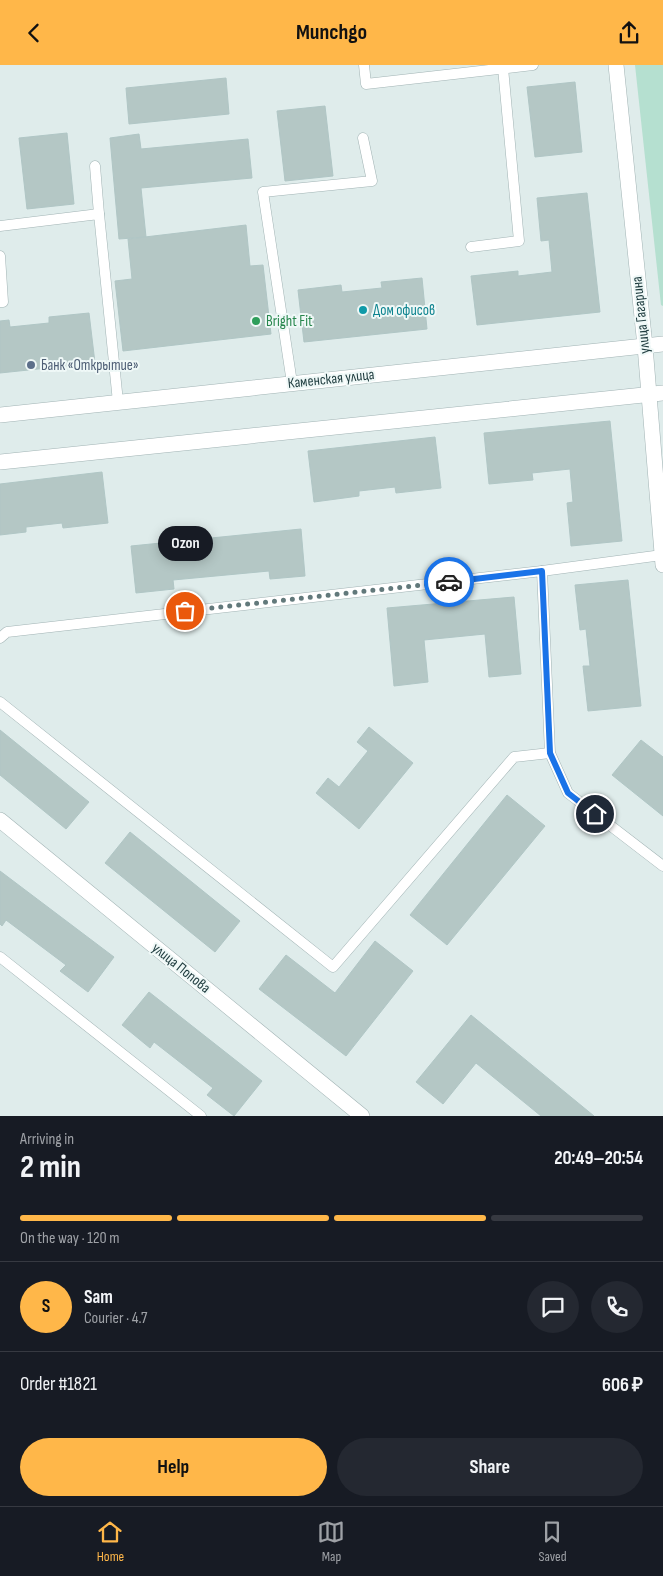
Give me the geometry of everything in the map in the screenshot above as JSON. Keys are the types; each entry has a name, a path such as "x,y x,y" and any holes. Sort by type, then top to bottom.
{"street":[{"name":"улица Гагарина","path":"616,65 645,346 656,394 662,560"},
{"name":"Каменская улица","path":"0,415 663,344"},
{"path":"0,462 656,394"},
{"name":"улица Попова","path":"1,824 362,1116"}],"lane":[{"path":"364,65 366,84 533,65"},
{"path":"472,247 519,241 503,69"},
{"path":"292,383 263,192 372,181 363,138"},
{"path":"94,166 118,402"},
{"path":"0,226 99,214"},
{"path":"0,256 3,302 0,302"},
{"path":"0,638 6,631 542,571 662,560"},
{"path":"542,571 550,753 568,793 663,867"},
{"path":"0,702 333,967 514,757 550,753"},
{"path":"0,957 201,1116"}],"green space":[{"path":"635,65 663,65 663,306 661,305"}],"building":[{"path":"226,78 229,114 129,124 126,88"},
{"path":"575,82 582,152 535,157 527,87"},
{"path":"325,106 333,176 285,181 277,111"},
{"path":"67,133 74,204 27,209 19,138"},
{"path":"139,134 141,149 248,139 252,178 141,188 146,237 119,239 110,138"},
{"path":"587,193 600,312 477,325 471,276 518,271 518,276 552,272 549,240 541,241 537,198"},
{"path":"246,225 250,266 263,265 271,334 123,351 115,281 132,279 128,239"},
{"name":"Дом офисов","path":"422,278 427,329 304,342 298,290 341,285 342,292 382,288 381,282"},
{"path":"89,313 95,363 0,373 0,321 9,320 10,327 49,323 49,317"},
{"path":"610,421 622,541 571,546 567,503 573,502 570,469 532,473 533,480 489,484 484,433"},
{"path":"435,437 441,488 396,493 395,487 359,491 359,496 314,502 308,451"},
{"path":"102,472 108,523 63,528 62,523 26,527 26,532 0,535 0,484"},
{"path":"301,529 305,576 270,579 269,571 173,580 174,589 136,593 131,546"},
{"path":"628,580 641,706 588,711 583,666 590,666 586,629 580,630 575,585"},
{"path":"514,597 521,674 489,677 485,634 424,640 428,682 394,686 387,608"},
{"path":"369,727 413,763 359,829 316,793 328,778 339,787 368,751 357,742"},
{"path":"0,730 89,802 66,829 0,775"},
{"path":"641,740 663,757 663,816 612,775"},
{"path":"507,795 545,826 447,945 410,915"},
{"path":"130,832 240,921 215,952 105,863"},
{"path":"0,871 114,957 88,992 60,971 66,965 6,920 2,926 0,924"},
{"path":"375,941 413,971 346,1056 259,989 286,955 335,993"},
{"path":"149,992 262,1081 234,1116 207,1095 213,1088 154,1042 150,1048 122,1025"},
{"path":"471,1015 594,1116 541,1116 476,1063 443,1104 416,1082"}],"way so far":[{"path":"185,611 449,582"}],"place":[{"name":"Дом офисов","path":"363,310"},
{"name":"Bright Fit","path":"256,321"},
{"name":"Банк «Открытие»","path":"31,365"},
{"name":"Ozon","path":"185,611"}],"route":[{"path":"449,582 542,571 550,753 568,793 595,814"}]}
